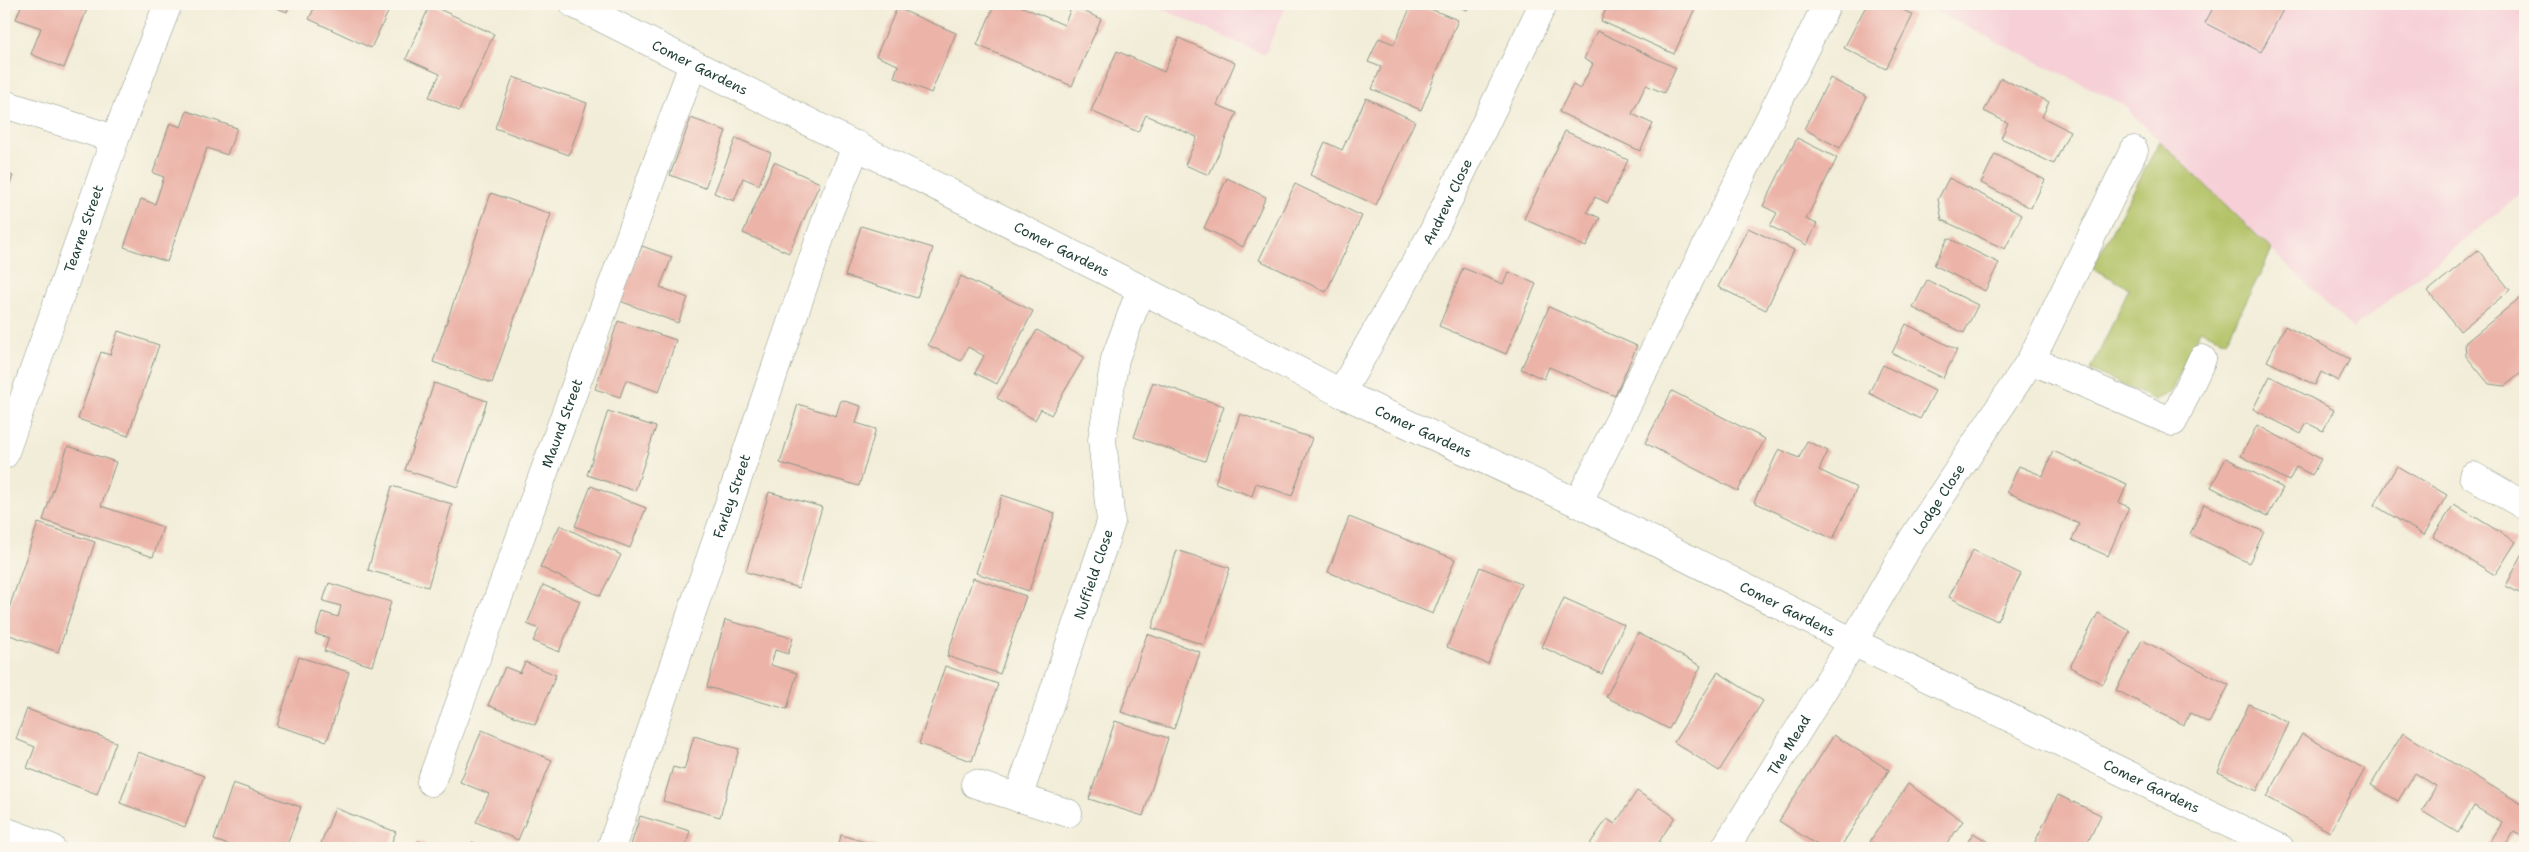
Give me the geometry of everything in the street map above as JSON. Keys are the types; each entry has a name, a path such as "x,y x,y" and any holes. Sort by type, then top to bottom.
{"street":[{"name":"Tearne Street","path":"4,455 115,139 168,4"},
{"name":"Comer Gardens","path":"574,4 1141,289 1341,393 1578,504 1853,642 2280,848"},
{"name":"Andrew Close","path":"1341,393 1434,232 1543,4"},
{"path":"1578,504 1828,4"},
{"name":"Maund Street","path":"431,782 693,64"},
{"path":"4,104 115,139"},
{"name":"Farley Street","path":"611,848 830,209 857,145"},
{"name":"Lodge Close","path":"1853,642 1912,540 2031,360 2134,150"},
{"name":"Nuffield Close","path":"1018,798 1111,522 1102,440 1115,359 1141,289"},
{"path":"2031,360 2173,422 2202,360"},
{"path":"2473,476 2525,506"},
{"name":"The Mead","path":"1725,848 1853,642"},
{"path":"975,784 1068,813"},
{"path":"4,831 51,848"}],"shaded area":[{"path":"1151,4 1287,4 1265,55"},
{"path":"1921,4 2525,4 2525,191 2353,329 2122,104"}],"green space":[{"path":"2160,141 2272,250 2226,341 2200,330 2171,392 2155,400 2091,370 2129,288 2092,268"}],"building":[{"path":"15,4 89,4 64,68 31,54 41,28 16,19 21,6"},
{"path":"267,4 290,4 287,12"},
{"path":"316,4 392,4 371,48 309,19"},
{"path":"995,4 1016,4 1064,25 1072,6 1101,19 1072,86 977,45"},
{"path":"1412,4 1418,4 1458,20 1421,110 1372,89 1381,67 1368,62 1379,38 1394,44"},
{"path":"1453,4 1470,4 1467,10"},
{"path":"1608,4 1697,4 1674,54 1601,21"},
{"path":"1867,4 1891,4 1913,15 1886,69 1844,48"},
{"path":"2215,4 2286,4 2261,52 2205,23"},
{"path":"430,5 494,34 459,111 429,97 440,74 406,59"},
{"path":"897,8 956,33 931,93 894,77 898,65 876,56"},
{"path":"1597,31 1676,68 1664,93 1646,85 1632,114 1653,124 1640,151 1559,112 1573,85 1580,89 1593,64 1584,59"},
{"path":"1179,38 1235,63 1217,105 1237,113 1209,175 1185,165 1197,137 1146,115 1138,132 1091,111 1117,51 1164,72"},
{"path":"513,77 587,103 569,155 495,128"},
{"path":"1830,78 1867,97 1840,148 1804,129"},
{"path":"2001,78 2049,102 2042,117 2070,131 2054,164 2001,138 2008,123 1984,111"},
{"path":"1366,98 1415,121 1376,205 1310,175 1325,142 1342,150"},
{"path":"187,111 237,128 227,155 207,148 167,262 124,247 141,199 155,204 164,177 153,173 170,123 181,127"},
{"path":"691,118 726,131 705,188 670,175"},
{"path":"1565,131 1628,160 1608,203 1595,197 1587,212 1600,218 1586,247 1524,219"},
{"path":"736,138 771,153 759,185 743,178 734,201 714,193"},
{"path":"1797,138 1837,158 1806,219 1817,224 1807,245 1770,226 1777,213 1763,206"},
{"path":"1995,154 2045,180 2031,208 1981,183"},
{"path":"774,162 820,183 789,253 743,233"},
{"path":"4,172 13,176 4,198"},
{"path":"1227,178 1266,197 1243,247 1204,228"},
{"path":"1949,178 2022,215 2005,249 1942,220 1938,199"},
{"path":"1295,184 1362,216 1326,292 1259,260"},
{"path":"491,193 551,214 492,383 433,362"},
{"path":"861,226 933,248 917,298 845,276"},
{"path":"1748,228 1794,250 1766,310 1718,287"},
{"path":"1948,238 1999,263 1985,291 1934,265"},
{"path":"642,246 672,257 660,287 688,298 678,323 620,301"},
{"path":"2478,250 2510,290 2460,331 2428,291"},
{"path":"1463,268 1503,284 1509,272 1536,284 1506,354 1439,326"},
{"path":"961,276 1033,311 997,384 975,373 984,356 968,347 961,361 928,345"},
{"path":"1927,280 1978,305 1964,333 1913,308"},
{"path":"2522,296 2525,300 2525,370 2505,386 2489,384 2466,356 2465,343"},
{"path":"1549,307 1637,346 1615,396 1549,367 1544,379 1521,369"},
{"path":"618,321 676,340 659,392 626,380 620,397 595,389"},
{"path":"1906,324 1957,350 1943,378 1892,353"},
{"path":"2285,326 2350,359 2338,381 2321,372 2315,385 2267,361"},
{"path":"1037,330 1084,357 1051,415 1041,409 1035,420 997,398"},
{"path":"118,331 159,345 128,436 78,419 101,352 110,355"},
{"path":"1883,365 1935,391 1920,419 1869,393"},
{"path":"2270,376 2334,410 2323,431 2307,423 2301,434 2253,409"},
{"path":"1153,382 1224,406 1205,461 1134,437"},
{"path":"434,383 487,401 458,487 405,470"},
{"path":"1672,391 1765,439 1738,491 1645,443"},
{"path":"841,400 861,406 856,423 876,429 859,486 780,463 798,404 836,416"},
{"path":"608,411 656,427 635,491 587,475"},
{"path":"1240,414 1312,438 1292,496 1256,483 1252,496 1215,483"},
{"path":"2257,425 2321,459 2312,475 2296,467 2289,481 2241,456"},
{"path":"1807,441 1828,451 1819,470 1857,488 1833,539 1754,502 1779,449 1799,458"},
{"path":"68,446 116,462 101,506 163,527 153,557 43,520"},
{"path":"2053,451 2127,484 2119,503 2129,507 2108,556 2072,540 2079,524 2007,492 2019,466 2043,476"},
{"path":"2226,458 2283,488 2268,516 2211,487"},
{"path":"2397,466 2447,495 2424,535 2374,505"},
{"path":"392,486 452,504 428,587 368,570"},
{"path":"591,486 646,508 630,548 575,526"},
{"path":"769,492 822,507 799,588 746,572"},
{"path":"1002,495 1055,513 1029,591 976,573"},
{"path":"2204,504 2264,532 2249,563 2190,534"},
{"path":"2454,504 2516,542 2495,575 2433,537"},
{"path":"1349,517 1455,559 1433,614 1328,572"},
{"path":"38,523 95,542 58,652 4,633 4,623"},
{"path":"560,525 621,555 600,596 540,567"},
{"path":"2525,549 2525,596 2506,586"},
{"path":"1177,550 1230,568 1204,645 1152,628"},
{"path":"1973,550 2021,574 1997,621 1949,597"},
{"path":"1480,567 1521,584 1488,664 1447,647"},
{"path":"973,578 1026,596 1000,674 947,656"},
{"path":"329,583 391,602 372,666 324,651 329,638 315,634 322,612 338,617 341,606 323,601"},
{"path":"543,585 580,601 559,652 533,641 539,629 527,624"},
{"path":"1564,598 1624,625 1602,674 1542,647"},
{"path":"2098,613 2130,631 2103,684 2070,667"},
{"path":"725,620 793,638 788,654 775,650 771,665 797,673 787,709 707,687"},
{"path":"1638,633 1701,666 1669,729 1606,697"},
{"path":"1147,634 1200,652 1174,729 1121,712"},
{"path":"2142,640 2229,685 2209,723 2190,713 2184,725 2116,690"},
{"path":"299,657 349,672 327,741 277,726"},
{"path":"525,662 556,675 535,725 488,705 505,667 520,673"},
{"path":"945,666 998,684 972,761 919,744"},
{"path":"1718,672 1763,701 1719,771 1674,742"},
{"path":"2249,704 2289,723 2257,791 2218,772"},
{"path":"27,709 116,742 97,794 27,768 35,747 16,739"},
{"path":"1115,721 1168,738 1143,816 1089,799"},
{"path":"482,730 552,760 518,840 476,822 489,794 460,782"},
{"path":"2403,733 2525,806 2525,838 2514,832 2504,848 2487,847 2502,823 2474,806 2458,833 2422,811 2436,786 2415,773 2398,801 2371,785"},
{"path":"2302,734 2365,769 2330,832 2267,797"},
{"path":"1834,735 1889,770 1840,848 1822,848 1779,821"},
{"path":"694,736 739,749 720,817 663,801 673,767 684,770"},
{"path":"138,752 204,776 185,827 120,803"},
{"path":"233,783 301,807 286,848 238,848 214,840"},
{"path":"1908,784 1963,821 1944,848 1880,848 1870,841"},
{"path":"1637,791 1675,817 1655,848 1587,848 1607,819 1615,824"},
{"path":"2058,795 2101,815 2085,848 2032,848"},
{"path":"335,808 396,832 389,848 319,848"},
{"path":"640,816 690,831 685,848 630,848"},
{"path":"1973,833 1999,848 1964,848"},
{"path":"841,835 886,848 838,848"},
{"path":"418,841 436,848 415,848"},
{"path":"472,842 488,848 470,848"}]}
